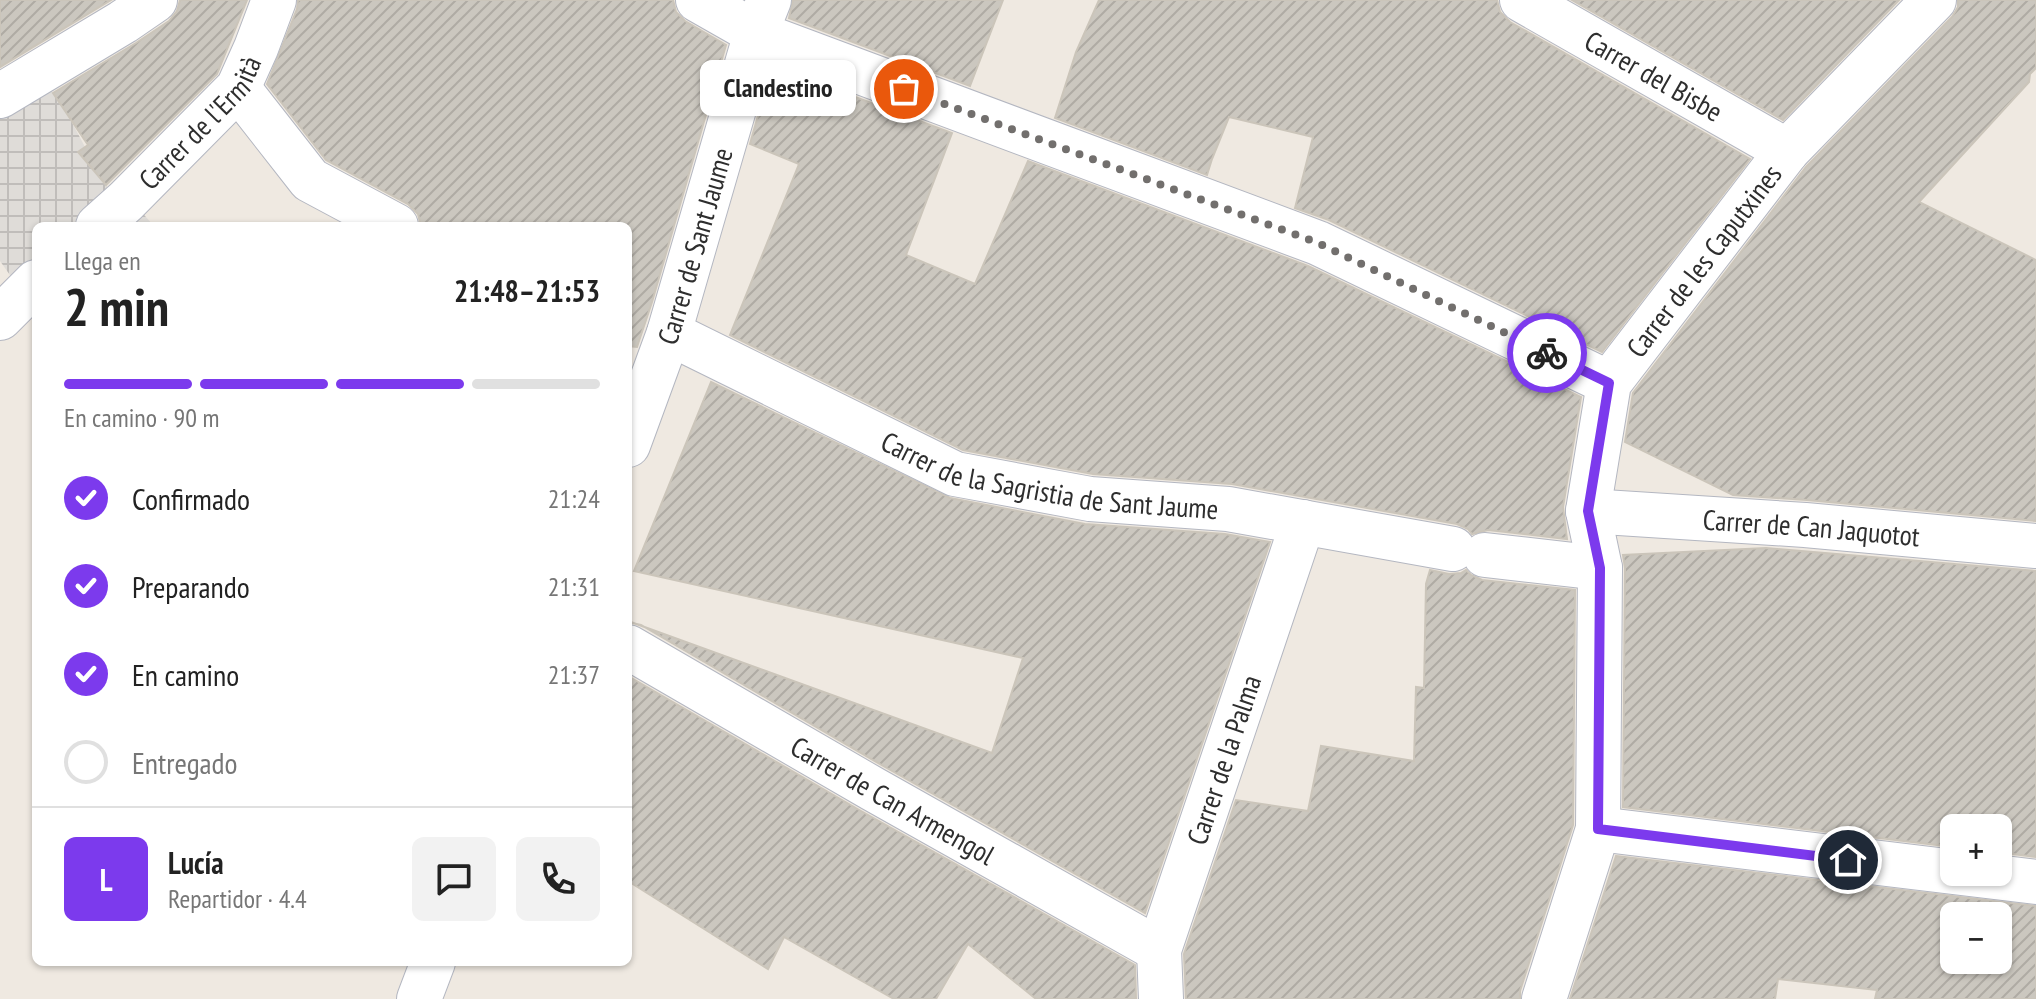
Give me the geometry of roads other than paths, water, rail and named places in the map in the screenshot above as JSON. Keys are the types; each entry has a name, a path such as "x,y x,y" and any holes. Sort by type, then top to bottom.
{"street":[{"path":"0,96 155,0"},
{"name":"Carrer de l'Ermità","path":"102,222 238,88 274,0"},
{"path":"698,0 762,17 1318,243 1609,383"},
{"name":"Carrer del Bisbe","path":"1522,0 1787,151"},
{"name":"Carrer de les Caputxines","path":"1544,999 1598,829 1600,568 1588,511 1609,383 1787,151 1934,0"},
{"name":"Carrer de Sant Jaume","path":"632,428 651,350 762,17"},
{"path":"238,88 310,180 389,222"},
{"path":"0,318 32,286"},
{"name":"Carrer de la Sagristia de Sant Jaume","path":"651,350 955,474 1090,499 1228,509 1469,552 1600,568"},
{"name":"Carrer de Can Jaquotot","path":"1588,511 1805,525 2036,546"},
{"name":"Carrer de la Palma","path":"1161,999 1159,950 1303,522"},
{"name":"Carrer de Can Armengol","path":"632,649 1159,950"},
{"path":"1598,829 2036,882"},
{"path":"419,999 431,966"}],"place":[{"name":"Clandestino","path":"904,89"}]}
